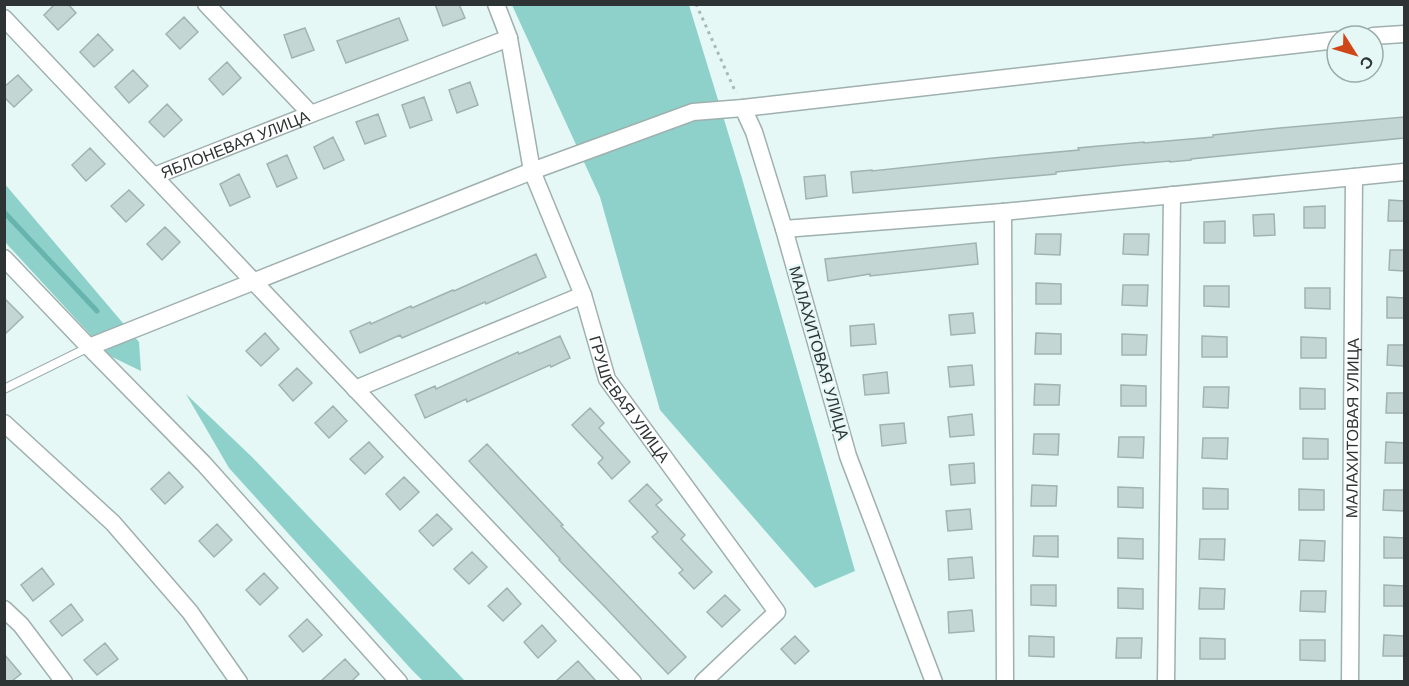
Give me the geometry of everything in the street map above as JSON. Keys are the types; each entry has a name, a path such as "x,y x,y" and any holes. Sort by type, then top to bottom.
{"street":[{"name":"ЯБЛОНЕВАЯ УЛИЦА","path":"153,176 311,114 207,4"},
{"path":"355,389 583,295 532,171 509,38 496,4"},
{"name":"ЯБЛОНЕВАЯ УЛИЦА","path":"4,18 254,282"},
{"path":"1385,35 1404,34"},
{"path":"311,114 509,38"},
{"path":"89,347 532,171 693,112 1325,41"},
{"name":"МАЛАХИТОВАЯ УЛИЦА","path":"743,108 754,132 784,229 848,456 934,681"},
{"path":"784,229 1003,212 1404,172"},
{"name":"МАЛАХИТОВАЯ УЛИЦА","path":"1350,681 1354,177"},
{"path":"1166,681 1172,195"},
{"path":"1003,212 1005,681"},
{"path":"4,258 204,464 399,681"},
{"path":"254,282 633,681"},
{"name":"ГРУШЕВАЯ УЛИЦА","path":"583,295 607,379 777,612 704,681"},
{"path":"4,423 113,523 190,612 239,681"},
{"path":"4,609 21,625 64,681"}],"lane":[{"path":"4,389 89,347"}],"path":[{"path":"696,4 743,108"}],"shaded area":[{"path":"512,5 689,5 741,175 855,571 815,588 660,410 600,197"},
{"path":"4,183 139,342 141,371 110,356 5,242"},
{"path":"186,394 252,457 465,681 423,681 411,669 229,468"}],"building":[{"path":"55,4 68,4 76,13 58,30 44,15"},
{"path":"435,4 459,4 465,18 443,26"},
{"path":"184,17 198,32 180,49 166,34"},
{"path":"399,18 408,40 346,63 337,41"},
{"path":"305,28 314,50 292,58 284,35"},
{"path":"98,34 113,50 94,67 80,52"},
{"path":"227,62 241,78 223,95 209,79"},
{"path":"133,70 148,86 129,103 115,87"},
{"path":"18,75 32,90 14,107 4,97 4,87"},
{"path":"470,82 478,105 457,113 449,90"},
{"path":"424,97 432,120 410,128 402,105"},
{"path":"167,104 182,120 164,137 149,122"},
{"path":"378,114 386,136 365,144 356,122"},
{"path":"1404,117 1404,138 853,193 851,172"},
{"path":"333,137 344,160 324,169 314,147"},
{"path":"90,148 105,164 86,181 72,165"},
{"path":"287,155 297,178 277,187 267,164"},
{"path":"239,174 250,197 230,206 220,184"},
{"path":"825,175 827,196 806,199 804,177"},
{"path":"129,190 144,205 126,222 111,206"},
{"path":"1389,200 1404,201 1404,221 1388,221"},
{"path":"1325,206 1325,228 1304,228 1304,207"},
{"path":"1274,214 1275,235 1254,236 1253,215"},
{"path":"1225,221 1225,243 1204,243 1204,222"},
{"path":"165,227 180,242 162,260 147,244"},
{"path":"1036,234 1061,234 1060,255 1035,254"},
{"path":"1124,234 1149,234 1148,255 1123,254"},
{"path":"976,243 978,264 870,276 870,274 828,281 825,259"},
{"path":"1390,250 1404,250 1404,271 1389,270"},
{"path":"536,254 546,277 486,304 485,302 402,338 400,335 360,353 350,331 454,291"},
{"path":"1036,283 1061,284 1061,304 1036,304"},
{"path":"1123,285 1148,285 1147,306 1122,305"},
{"path":"1204,286 1229,286 1229,307 1204,306"},
{"path":"1305,288 1330,288 1330,309 1305,308"},
{"path":"1387,297 1404,298 1404,318 1387,318"},
{"path":"4,298 23,317 4,335"},
{"path":"973,313 975,333 951,335 949,315"},
{"path":"874,324 876,344 851,346 850,326"},
{"path":"265,333 279,349 261,366 246,351"},
{"path":"1036,333 1061,334 1061,354 1035,354"},
{"path":"1122,334 1147,335 1146,355 1122,355"},
{"path":"560,336 570,358 467,402 466,399 425,418 415,395 435,386 436,389"},
{"path":"1202,336 1227,337 1227,357 1202,357"},
{"path":"1301,337 1326,338 1326,358 1301,358"},
{"path":"1388,345 1404,345 1404,366 1387,365"},
{"path":"972,365 974,385 950,387 948,367"},
{"path":"297,368 312,383 293,401 279,385"},
{"path":"887,372 889,393 865,395 863,375"},
{"path":"1035,384 1060,385 1059,405 1034,405"},
{"path":"1121,385 1146,386 1146,406 1121,406"},
{"path":"1204,387 1229,387 1228,408 1203,407"},
{"path":"1300,388 1325,389 1325,409 1300,409"},
{"path":"1387,393 1404,393 1404,413 1386,413"},
{"path":"333,406 347,421 329,438 315,423"},
{"path":"590,408 604,423 599,428 630,462 612,479 598,463 603,458 572,425"},
{"path":"972,414 974,435 950,437 948,417"},
{"path":"904,423 906,443 882,446 880,425"},
{"path":"1034,434 1059,434 1058,455 1033,454"},
{"path":"1119,437 1144,437 1143,458 1118,457"},
{"path":"1203,438 1228,438 1227,459 1202,458"},
{"path":"1303,438 1328,439 1328,459 1303,459"},
{"path":"369,442 383,457 365,474 350,459"},
{"path":"1386,442 1404,443 1404,463 1385,463"},
{"path":"487,444 563,525 561,526 686,657 668,674 559,560 469,461"},
{"path":"974,463 975,483 951,485 949,465"},
{"path":"169,472 183,487 165,504 151,489"},
{"path":"404,477 419,492 400,510 386,494"},
{"path":"647,484 662,500 656,505 685,535 681,539 712,572 694,589 679,573 683,570 652,537 658,532 629,501"},
{"path":"1032,485 1057,486 1056,506 1031,506"},
{"path":"1118,487 1143,488 1143,508 1118,507"},
{"path":"1203,488 1228,489 1228,509 1203,509"},
{"path":"1299,489 1324,490 1324,510 1299,510"},
{"path":"1384,490 1404,490 1404,511 1383,510"},
{"path":"970,509 972,529 948,531 946,511"},
{"path":"437,514 452,529 433,546 419,531"},
{"path":"217,524 232,540 214,557 199,541"},
{"path":"1034,536 1058,536 1058,557 1033,556"},
{"path":"1384,537 1404,538 1404,558 1384,558"},
{"path":"1118,538 1143,539 1143,559 1118,558"},
{"path":"1200,539 1225,539 1224,560 1199,559"},
{"path":"1300,540 1325,541 1324,561 1299,560"},
{"path":"472,552 487,567 469,584 454,569"},
{"path":"972,557 974,578 949,580 948,559"},
{"path":"42,568 54,584 33,601 21,585"},
{"path":"264,573 278,588 260,605 246,590"},
{"path":"1031,585 1056,585 1056,606 1031,605"},
{"path":"1384,585 1404,586 1404,606 1384,606"},
{"path":"507,588 521,604 503,621 488,606"},
{"path":"1118,588 1143,589 1143,609 1118,608"},
{"path":"1200,588 1225,589 1224,609 1199,609"},
{"path":"1301,591 1326,591 1325,612 1300,611"},
{"path":"725,595 740,610 722,627 707,612"},
{"path":"71,604 83,620 62,636 50,621"},
{"path":"972,610 974,631 949,633 948,612"},
{"path":"307,619 322,635 303,652 289,636"},
{"path":"542,625 556,641 538,658 524,642"},
{"path":"1384,635 1404,636 1404,656 1383,656"},
{"path":"795,636 809,651 795,664 781,649"},
{"path":"1029,636 1054,637 1054,657 1029,656"},
{"path":"1117,638 1142,638 1141,658 1116,658"},
{"path":"1200,638 1225,639 1225,659 1200,659"},
{"path":"1300,640 1325,640 1325,661 1300,660"},
{"path":"105,643 118,659 97,675 84,660"},
{"path":"4,654 21,674 12,681 4,681"},
{"path":"345,659 359,674 352,681 321,681"},
{"path":"578,661 596,681 556,681"}],"waterway":[{"path":"4,212 97,311"}]}
